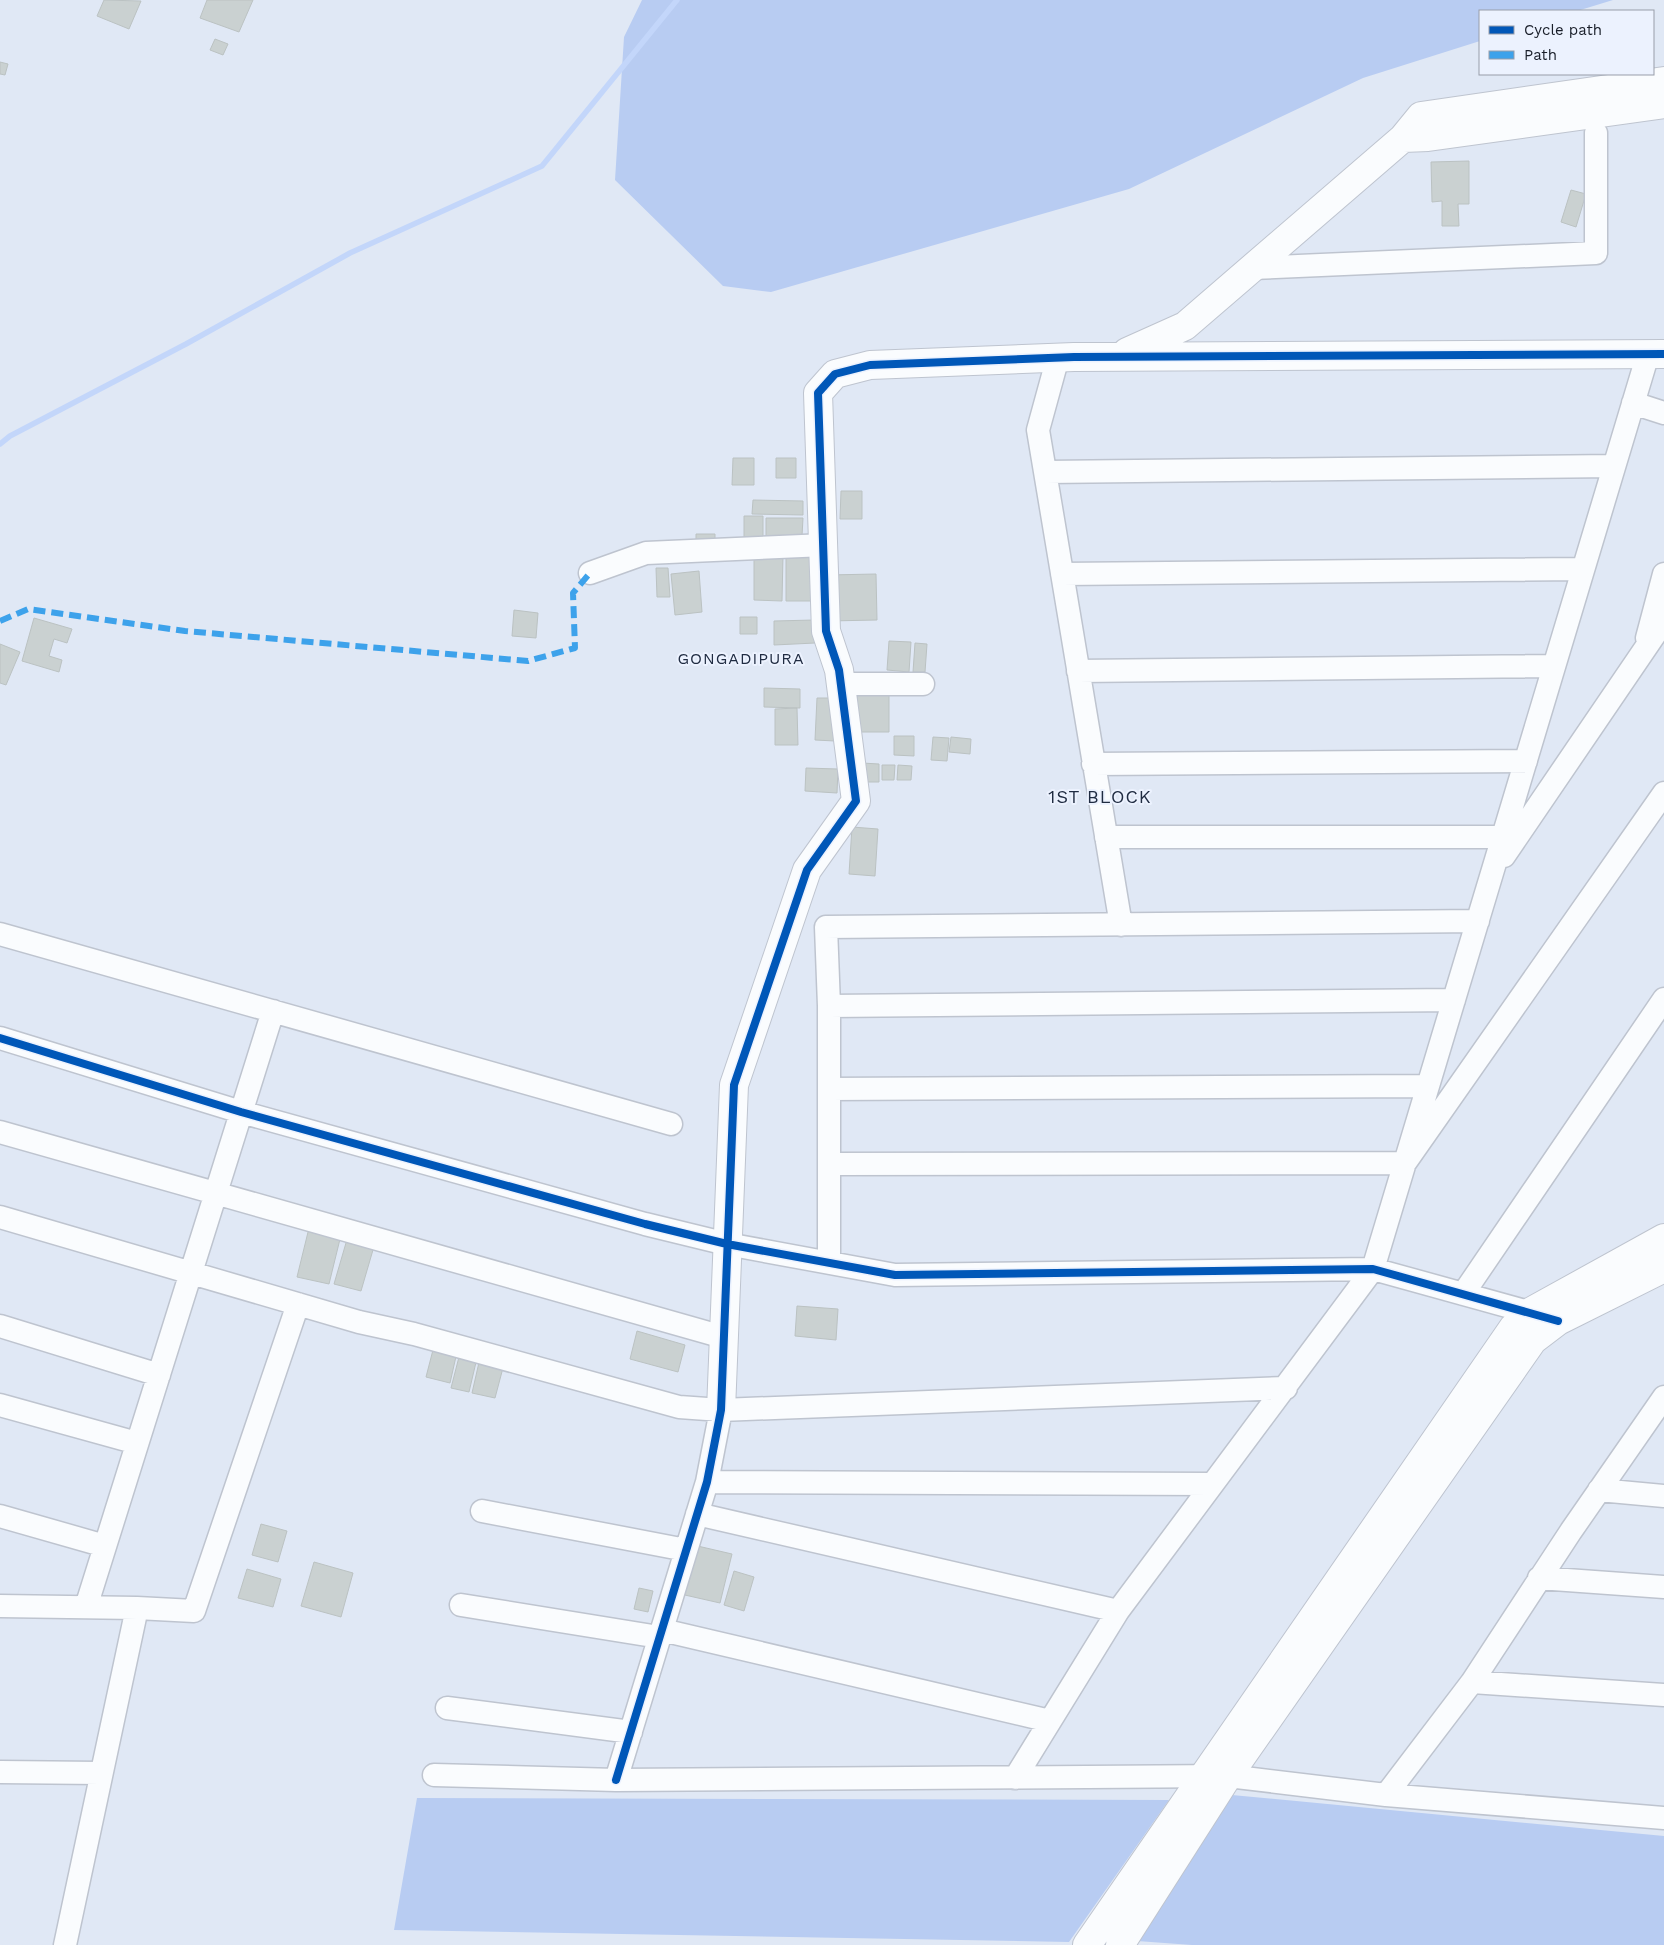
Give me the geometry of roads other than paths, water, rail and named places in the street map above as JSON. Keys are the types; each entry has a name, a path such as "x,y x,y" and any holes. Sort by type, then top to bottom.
{"street":[{"path":"1116,356 1185,326 1403,138 1421,116 1664,81"},
{"path":"1403,138 1428,137 1664,104"},
{"path":"1252,268 1596,253 1596,133"},
{"path":"616,1780 707,1482 721,1410 734,1085 807,870 856,801 839,670 826,631 825,545 818,393 835,374 870,365 1116,356 1656,354 1633,403 1373,1269 1118,1611 1015,1778"},
{"path":"1058,357 1038,430 1120,925"},
{"path":"1633,403 1664,413"},
{"path":"1046,472 1614,466"},
{"path":"590,574 646,553 825,545"},
{"path":"1062,574 1583,569"},
{"path":"1644,651 1664,574"},
{"path":"1492,874 1664,621"},
{"path":"1078,671 1554,666"},
{"path":"841,684 923,684"},
{"path":"1093,764 1526,761"},
{"path":"1405,1163 1664,793"},
{"path":"1106,837 1503,838"},
{"path":"829,1262 829,1006 826,928 1478,921"},
{"path":"0,934 671,1124"},
{"path":"1463,1294 1664,999"},
{"path":"829,1006 1454,1000"},
{"path":"86,1607 273,1011"},
{"path":"0,1038 241,1112 635,1222 727,1244 895,1275 1373,1269 1558,1321"},
{"path":"829,1089 1428,1086"},
{"path":"0,1132 724,1337"},
{"path":"829,1164 1405,1163"},
{"path":"0,1217 359,1322 414,1334 679,1407 721,1410 1286,1388"},
{"path":"1120,1945 1215,1776 1512,1328 1530,1312 1664,1238"},
{"path":"1087,1945 1215,1776 1533,1340 1558,1321 1664,1268"},
{"path":"0,1606 137,1608 194,1612 298,1304"},
{"path":"0,1326 158,1375"},
{"path":"1386,1795 1472,1682 1539,1578 1664,1397"},
{"path":"0,1405 137,1443"},
{"path":"707,1482 1212,1484"},
{"path":"1599,1490 1664,1496"},
{"path":"482,1511 686,1550"},
{"path":"697,1514 1118,1611"},
{"path":"0,1516 105,1546"},
{"path":"1539,1578 1664,1586"},
{"path":"461,1605 661,1634 1050,1721"},
{"path":"65,1945 100,1773 137,1608"},
{"path":"1472,1682 1664,1695"},
{"path":"447,1708 631,1732"},
{"path":"0,1772 100,1773"},
{"path":"434,1776 616,1780 1215,1776 1386,1795 1664,1818"}],"waterway":[{"path":"0,444 10,436 186,344 350,253 542,166 677,0"}],"district":[{"name":"GONGADIPURA","path":"741,658"},
{"name":"1ST BLOCK","path":"1100,796"}]}
